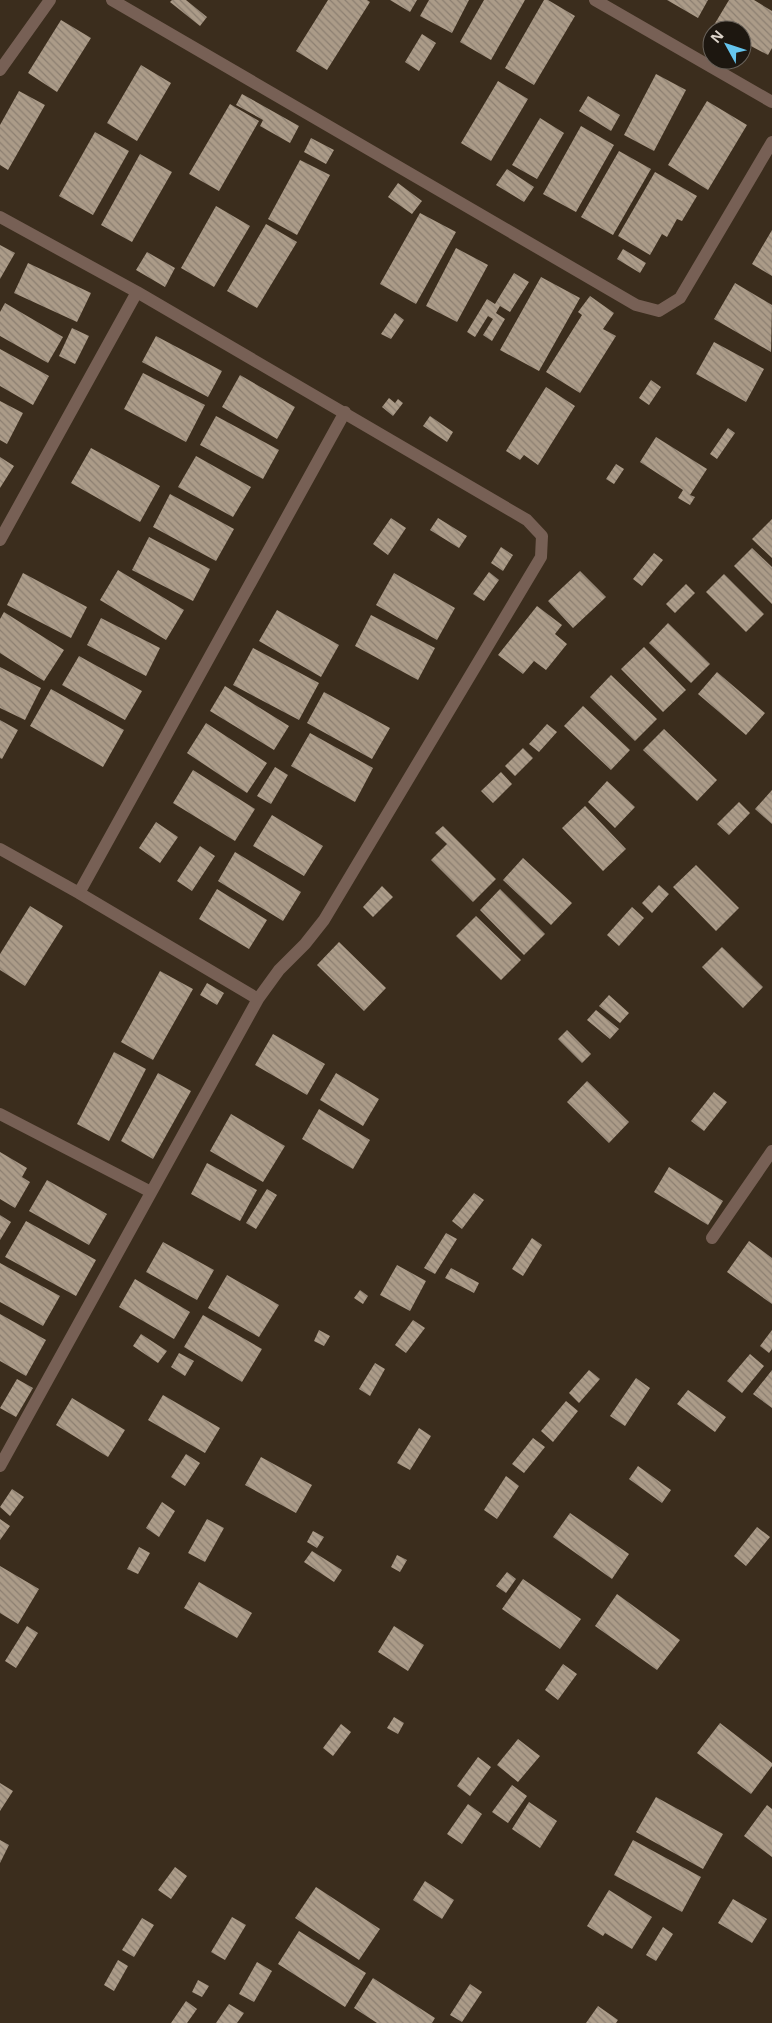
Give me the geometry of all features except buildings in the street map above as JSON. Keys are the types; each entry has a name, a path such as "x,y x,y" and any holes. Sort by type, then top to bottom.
{"street":[{"path":"0,70 50,0"},
{"path":"112,0 636,305 658,311 680,298 772,142"},
{"path":"595,0 772,102"},
{"path":"0,217 137,292 345,412 527,520 542,536 541,557 324,920 306,944 279,970 258,999 0,1466"},
{"path":"0,540 137,292"},
{"path":"79,893 345,412"},
{"path":"0,849 79,893 258,999"},
{"path":"0,1114 151,1192"},
{"path":"712,1238 772,1151"}]}
